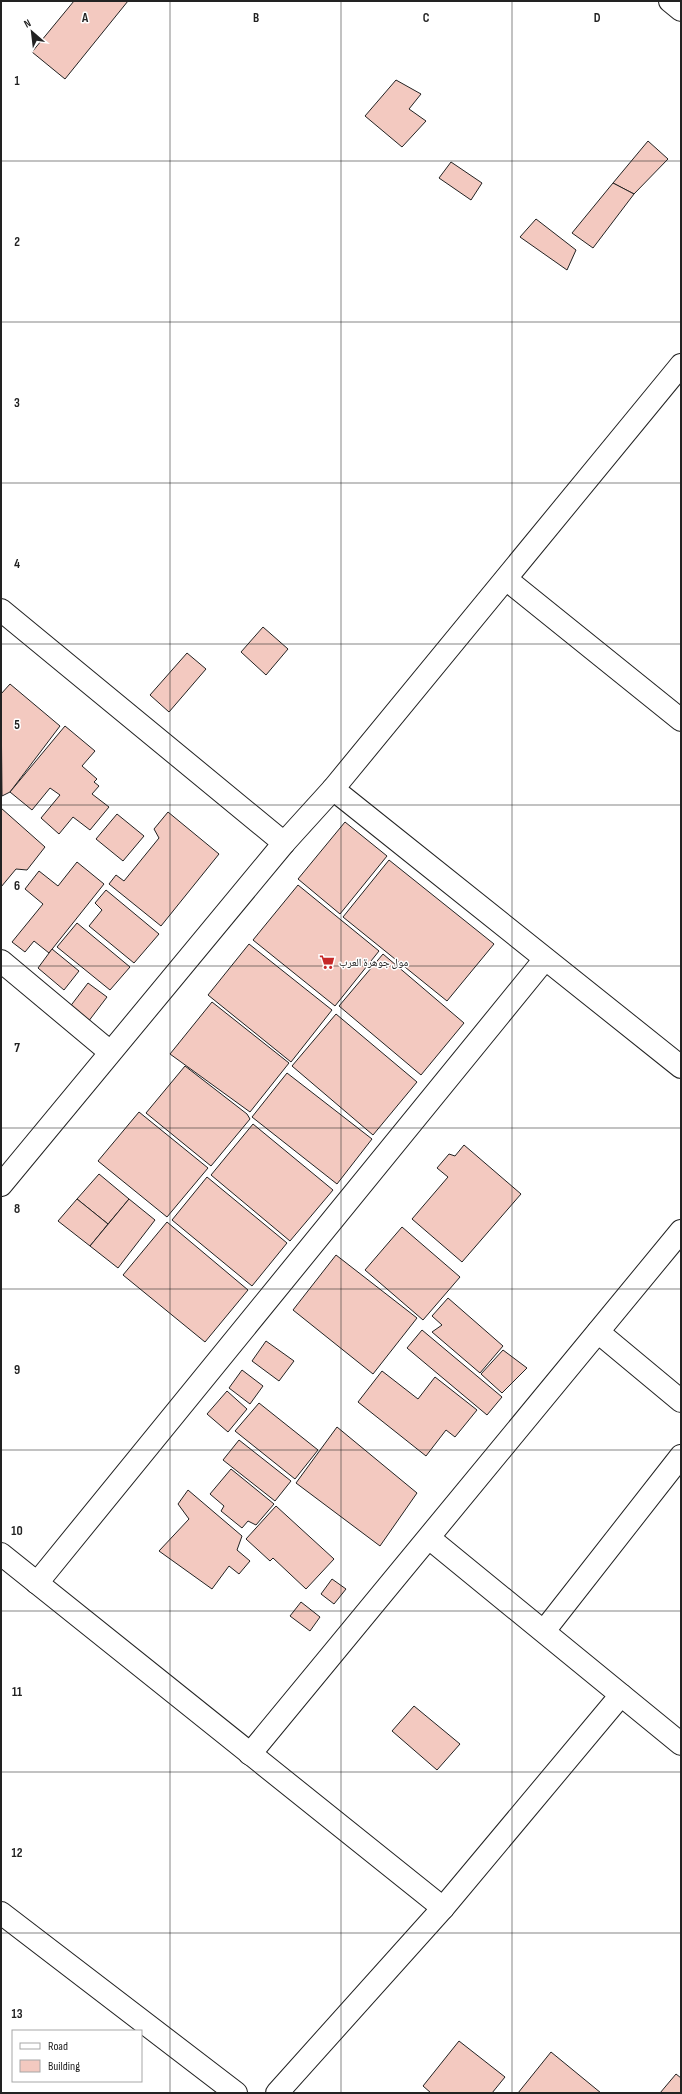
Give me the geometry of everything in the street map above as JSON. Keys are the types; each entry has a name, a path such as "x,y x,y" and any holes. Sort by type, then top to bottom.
{"street":[{"path":"670,1 681,10"},
{"path":"1,1185 284,843 333,789 681,365"},
{"path":"506,579 681,720"},
{"path":"1,610 284,843"},
{"path":"333,789 681,1067"},
{"path":"37,1583 546,959"},
{"path":"1,961 110,1052"},
{"path":"250,1754 681,1231"},
{"path":"598,1332 681,1401"},
{"path":"544,1631 681,1456"},
{"path":"429,1538 681,1744"},
{"path":"1,1554 443,1908"},
{"path":"277,2093 443,1908 621,1695"},
{"path":"1,1913 236,2093"}],"building":[{"path":"74,1 128,1 65,79 32,52"},
{"path":"396,80 421,94 409,109 426,121 402,147 365,116"},
{"path":"648,141 668,159 634,194 613,183"},
{"path":"451,162 482,183 471,200 439,178"},
{"path":"613,183 634,194 593,248 572,233"},
{"path":"536,219 576,250 567,270 520,237"},
{"path":"263,627 288,649 266,675 241,652"},
{"path":"187,653 206,669 169,712 150,695"},
{"path":"10,684 60,726 10,792 2,796 1,694"},
{"path":"65,726 95,751 82,766 97,779 94,782 99,786 92,794 109,807 90,830 73,817 59,834 41,818 60,795 50,788 32,810 10,792"},
{"path":"1,808 45,847 27,870 16,869 1,887"},
{"path":"168,812 219,854 161,926 109,884 116,875 124,881 159,838 154,829"},
{"path":"117,814 144,836 123,861 96,839"},
{"path":"345,822 387,856 340,914 298,879"},
{"path":"389,860 494,944 447,1001 343,917"},
{"path":"77,862 104,884 49,953 34,941 25,952 12,942 43,904 25,889 39,871 58,886"},
{"path":"298,885 379,951 335,1006 253,940"},
{"path":"106,890 159,934 134,963 89,926 102,910 95,903"},
{"path":"77,923 130,967 110,990 57,947"},
{"path":"249,944 332,1010 291,1062 208,995"},
{"path":"52,949 79,971 64,990 38,968"},
{"path":"383,954 464,1023 421,1075 339,1006"},
{"path":"88,983 107,997 88,1022 69,1008"},
{"path":"212,1002 289,1063 250,1112 170,1054"},
{"path":"336,1014 417,1082 373,1135 292,1066"},
{"path":"185,1066 247,1114 250,1119 211,1166 146,1113"},
{"path":"287,1073 372,1139 337,1184 252,1117"},
{"path":"139,1112 208,1168 167,1217 98,1161"},
{"path":"253,1124 333,1190 290,1241 211,1175"},
{"path":"464,1145 521,1194 462,1262 412,1219 448,1177 437,1168 449,1154 455,1156"},
{"path":"99,1174 129,1199 108,1224 77,1199"},
{"path":"207,1177 287,1243 252,1286 172,1220"},
{"path":"77,1199 108,1224 90,1246 58,1221"},
{"path":"129,1199 155,1220 118,1268 90,1246"},
{"path":"167,1222 248,1290 205,1342 123,1275"},
{"path":"402,1227 460,1277 423,1320 365,1270"},
{"path":"336,1255 417,1318 373,1374 293,1310"},
{"path":"448,1298 503,1346 480,1373 432,1332 442,1325 432,1316"},
{"path":"422,1330 502,1397 487,1415 407,1348"},
{"path":"266,1341 294,1361 279,1381 252,1361"},
{"path":"503,1350 527,1368 502,1393 481,1374"},
{"path":"242,1370 263,1386 250,1404 229,1388"},
{"path":"382,1371 418,1399 435,1377 477,1410 455,1437 446,1430 426,1456 358,1402"},
{"path":"227,1391 247,1409 228,1432 207,1414"},
{"path":"259,1403 318,1450 295,1479 235,1431"},
{"path":"337,1427 417,1493 380,1546 296,1483"},
{"path":"239,1440 291,1481 275,1501 223,1460"},
{"path":"231,1469 274,1504 256,1525 248,1521 242,1528 221,1511 224,1506 210,1494"},
{"path":"188,1490 242,1536 237,1550 250,1561 239,1574 229,1566 212,1589 159,1551 189,1519 178,1504"},
{"path":"276,1506 334,1559 306,1589 273,1558 270,1561 246,1539"},
{"path":"332,1579 346,1589 334,1604 321,1594"},
{"path":"301,1602 320,1617 310,1631 290,1616"},
{"path":"414,1706 460,1744 437,1770 392,1731"},
{"path":"459,2041 505,2077 492,2093 431,2093 423,2086"},
{"path":"551,2052 601,2093 518,2093"},
{"path":"676,2074 681,2078 681,2093 660,2093"}],"place":[{"name":"مول جوهرة العرب","path":"327,962"}]}
